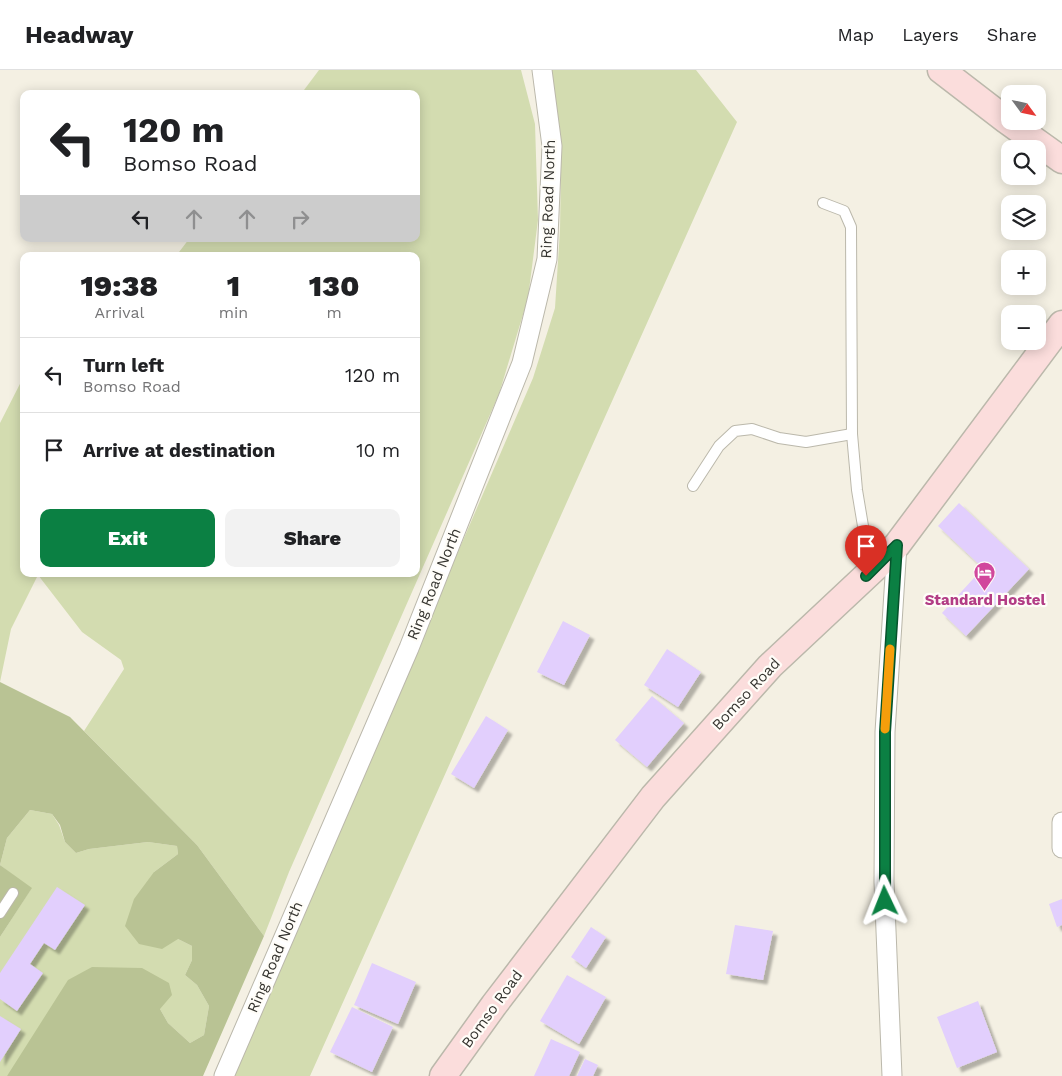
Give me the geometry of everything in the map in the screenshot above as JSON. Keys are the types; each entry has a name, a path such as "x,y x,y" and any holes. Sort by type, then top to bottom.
{"street":[{"name":"Ring Road North","path":"224,1076 409,648 522,363 547,259 552,146 542,70"},
{"path":"941,70 1062,160"},
{"name":"Bomso Road","path":"443,1076 494,1004 653,797 770,666 888,554 1062,324"},
{"path":"888,554 884,882 892,1076"},
{"path":"1062,822 1062,848"}],"lane":[{"path":"823,203 844,212 851,227 852,434 857,490 867,541 888,554"},
{"path":"693,486 719,446 735,430 752,429 779,438 806,442 852,434"},
{"path":"0,913 13,893"}],"green space":[{"path":"319,70 521,70 535,124 538,220 528,298 499,394 420,574 420,252 179,252 187,242 420,242 420,90 304,90"},
{"path":"551,70 696,70 737,122 310,1076 232,1076 533,378 555,308 560,230 561,165"},
{"path":"20,384 20,577 37,577 11,629 0,682 0,423"},
{"path":"40,577 419,577 289,872 264,936 197,845 84,731 124,669 121,660 82,632"},
{"path":"0,682 70,717 197,845 264,936 203,1076 7,1076 68,980 92,967 142,968 169,983 172,995 160,1009 168,1023 190,1043 204,1035 209,1006 197,985 185,975 192,960 192,946 178,939 162,949 139,944 125,926 134,899 154,872 178,854 177,846 148,842 89,849 76,853 65,842 60,825 52,814 30,810 7,838 0,865"},
{"path":"30,810 52,814 59,825 65,842 76,853 89,849 148,842 177,846 178,854 154,872 178,939 192,946 192,960 185,975 197,985 209,1006 204,1035 190,1043 168,1023 160,1009 7,1076 0,1076 0,937 31,889 0,865 7,838"},
{"path":"0,865 32,888 0,937"}],"building":[{"name":"Standard Hostel","path":"959,503 1029,569 966,636 942,613 983,568 938,526"},
{"path":"563,621 590,635 564,685 537,672"},
{"path":"667,649 701,672 678,707 644,685"},
{"path":"652,696 684,723 647,767 615,740"},
{"path":"486,716 508,730 474,788 451,774"},
{"path":"57,887 85,905 55,950 44,943 30,964 43,973 17,1011 0,999 0,973"},
{"path":"1062,899 1062,925 1057,927 1049,904"},
{"path":"735,925 773,931 763,980 726,974"},
{"path":"591,927 606,937 586,968 571,957"},
{"path":"372,963 416,982 398,1024 354,1005"},
{"path":"567,975 606,997 579,1044 540,1021"},
{"path":"978,1001 997,1052 957,1068 937,1017"},
{"path":"352,1007 393,1027 372,1072 330,1052"},
{"path":"0,1016 21,1029 0,1062"},
{"path":"551,1039 580,1052 569,1076 534,1076"},
{"path":"585,1059 598,1065 593,1076 577,1076"}],"slow traffic":[{"path":"885,729 890,649"}],"place":[{"name":"Standard Hostel","path":"985,591"}],"route":[{"path":"866,576 897,545 885,732 885,901"}]}
